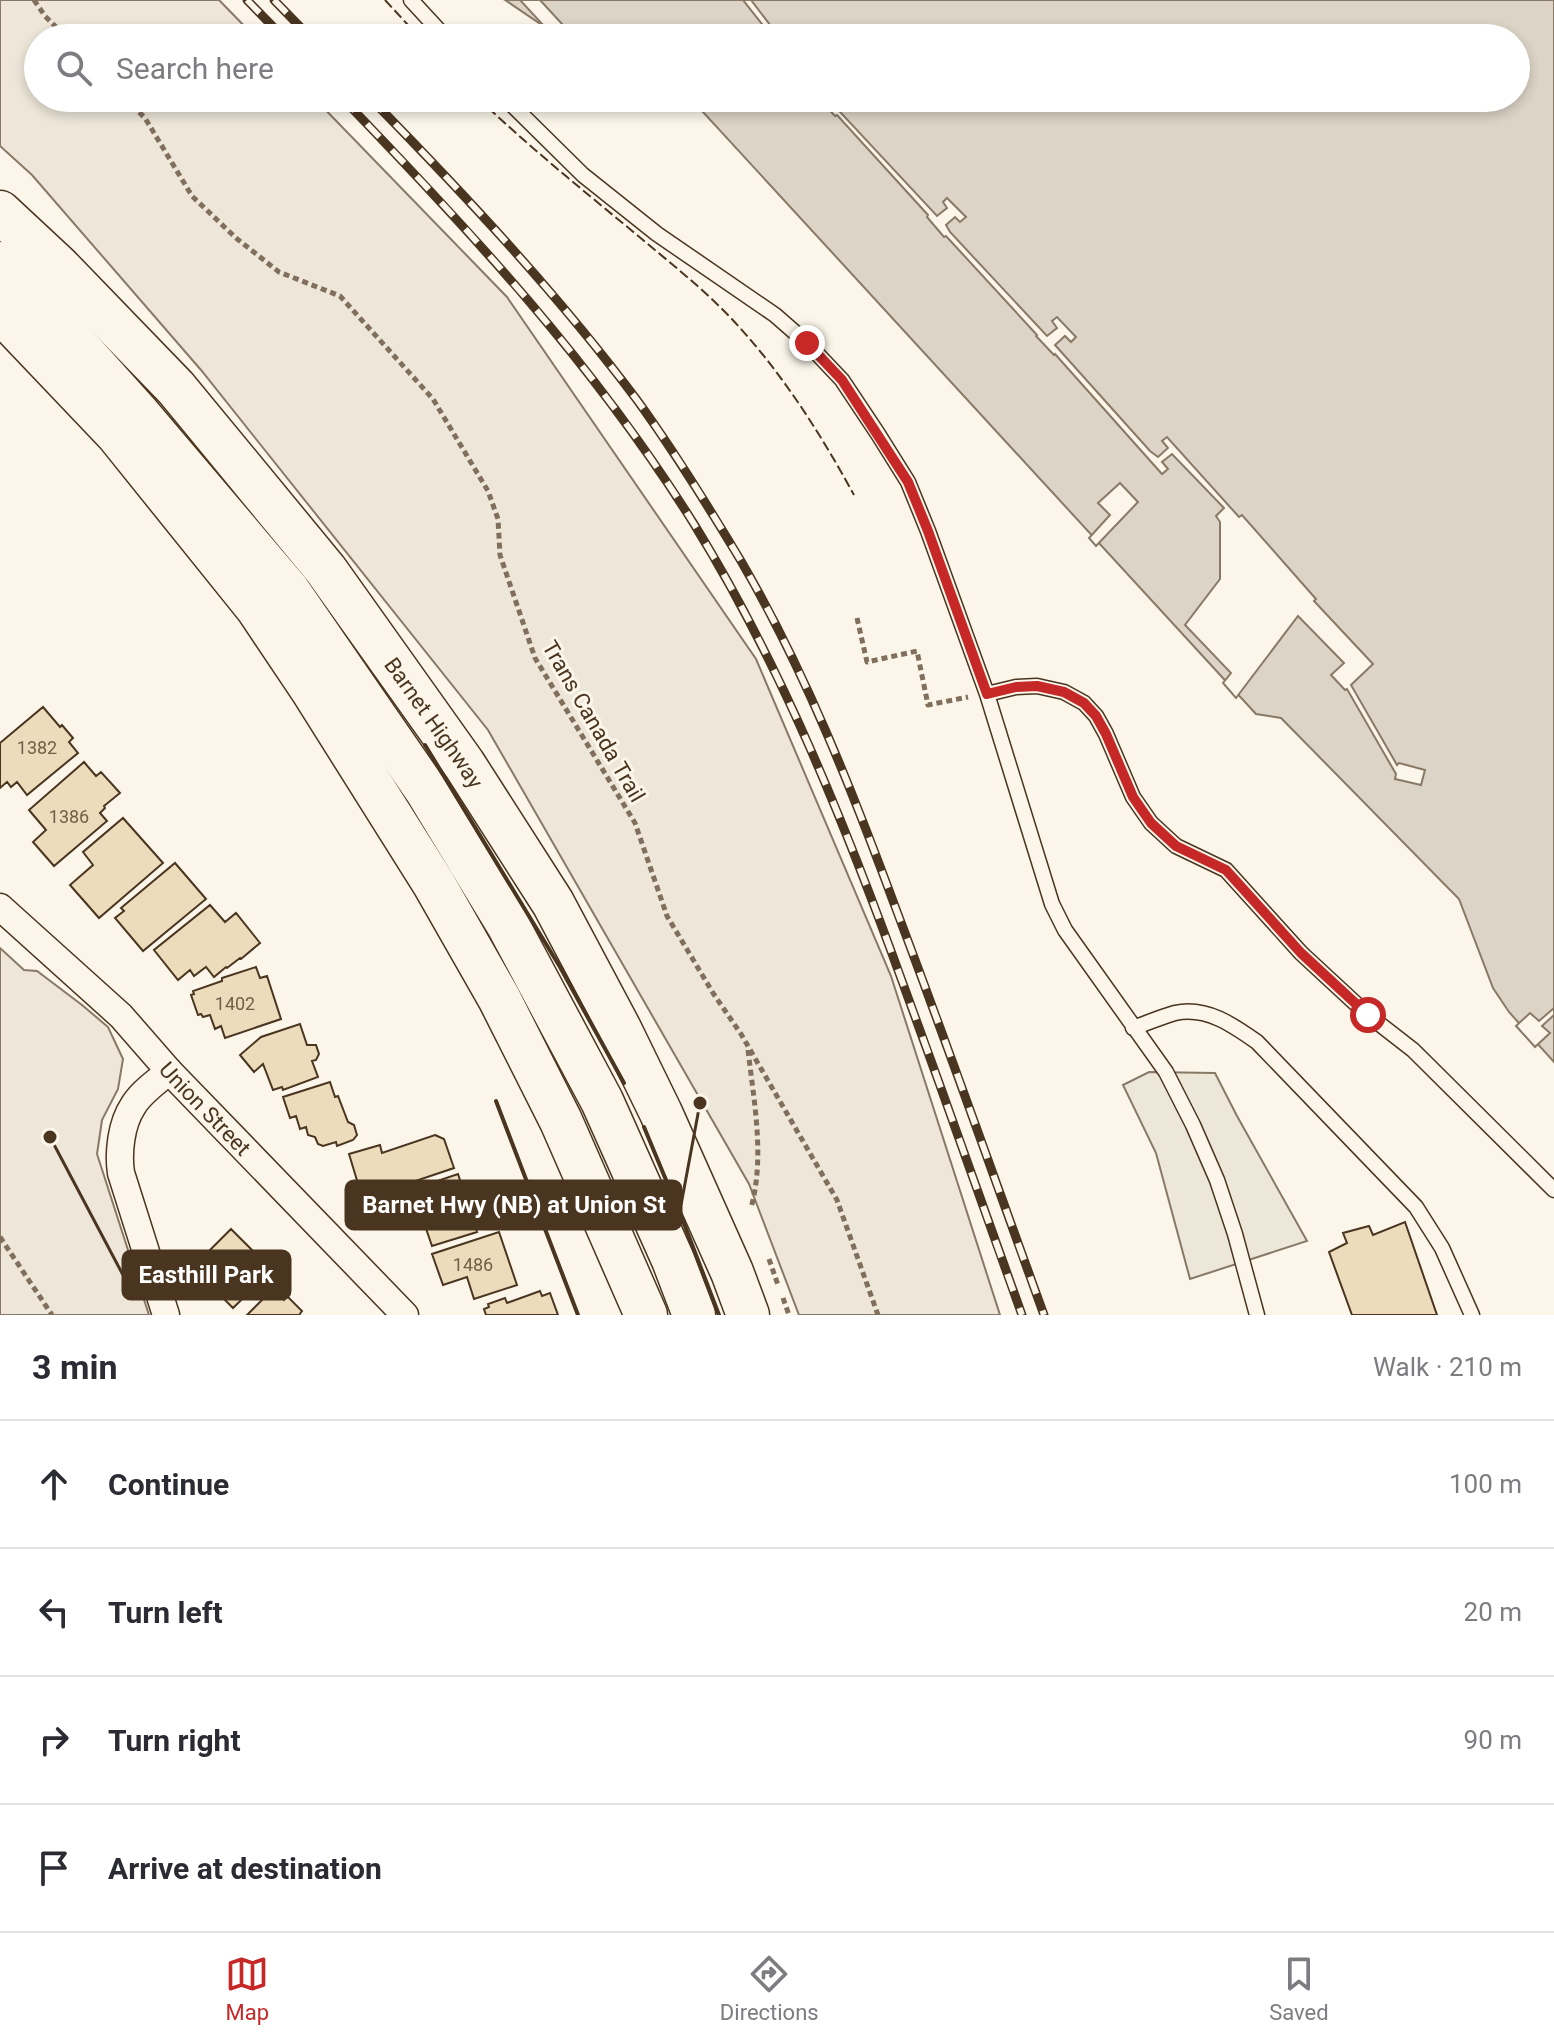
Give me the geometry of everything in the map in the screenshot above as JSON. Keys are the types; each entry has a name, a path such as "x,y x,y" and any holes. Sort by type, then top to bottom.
{"main road":[{"name":"Barnet Highway","path":"0,212 58,266 176,388 326,570 464,764 553,903 620,1029 661,1113 748,1315"},
{"path":"0,263 138,413 288,590 426,790 508,925 602,1101 673,1260 694,1315"},
{"path":"0,311 117,434 257,608 320,703 419,860 499,998 561,1121 646,1315"}],"street":[{"name":"Union Street","path":"0,907 121,1016 169,1071 405,1315"},
{"path":"166,1315 119,1158 131,1108 169,1071"}],"lane":[{"path":"411,0 433,24"},
{"path":"519,112 583,175 657,234 775,315 807,343 842,380 908,482 987,694 1052,904 1065,930 1166,1072 1193,1125 1221,1194 1257,1315"},
{"path":"987,694 1037,686 1064,692 1084,703 1096,716 1133,797 1151,823 1176,846 1226,870 1301,953 1368,1015 1413,1050 1554,1190"},
{"path":"1133,1028 1185,1011 1217,1017 1257,1042 1416,1207 1442,1248 1472,1315"}],"path":[{"path":"34,0 53,24"},
{"name":"Trans Canada Trail","path":"139,112 192,196 236,238 279,272 340,296 433,399 488,491 498,519 500,555 535,658 635,823 667,916 741,1034 837,1200 878,1315"},
{"path":"857,618 867,662 917,651 928,705 987,694"},
{"path":"747,1046 757,1121 757,1186 751,1208"},
{"path":"0,1237 52,1315"}],"shaded area":[{"path":"0,0 219,0 242,24 24,24 24,112 328,112 507,297 756,659 891,976 1000,1315 799,1315 749,1184 488,730 201,370 32,175 0,146"},
{"path":"505,0 1554,0 1554,1062 1509,1012 1493,988 1459,899 1281,718 1256,714 703,112 1530,112 1530,24 540,24"},
{"path":"0,948 24,970 37,971 108,1027 123,1059 118,1089 102,1120 97,1154 149,1315 0,1315"},
{"path":"1149,1072 1215,1073 1307,1241 1190,1279 1156,1153 1123,1085"}],"pier":[{"path":"520,0 540,0 562,24 542,24"},
{"path":"743,0 751,0 769,24 762,24"},
{"path":"831,112 840,112 937,216 947,208 943,202 947,198 966,217 960,222 955,217 946,225 950,232 1047,336 1057,328 1052,321 1057,317 1076,337 1071,342 1065,336 1055,345 1150,451 1158,457 1168,448 1162,441 1167,437 1239,517 1242,515 1316,599 1314,601 1373,664 1351,685 1397,765 1425,770 1421,785 1395,779 1396,774 1347,689 1331,675 1344,663 1298,616 1236,698 1223,683 1231,673 1185,625 1220,579 1220,522 1216,516 1224,508 1172,454 1162,462 1168,469 1162,474"},
{"path":"1120,483 1138,502 1096,546 1089,538 1110,515 1098,503"},
{"path":"1554,1008 1554,1015 1542,1026 1550,1033 1535,1047 1516,1026 1530,1013 1539,1021"}],"building":[{"path":"43,707 73,738 69,742 78,753 27,795 17,782 11,787 7,782 0,788 0,743"},
{"path":"84,762 96,776 101,772 120,793 100,813 107,821 54,866 33,842 46,830 29,810"},
{"path":"123,818 163,863 99,918 70,885 93,865 83,852"},
{"path":"175,863 206,899 143,951 115,918 124,911 121,908"},
{"path":"210,905 225,922 236,913 260,943 214,977 206,967 194,976 190,970 178,980 154,950"},
{"path":"256,967 260,978 267,976 281,1019 225,1038 221,1026 215,1029 210,1015 198,1015 191,995 193,991 222,981 222,978"},
{"path":"300,1024 307,1045 316,1045 319,1054 312,1061 318,1077 283,1090 282,1087 273,1090 263,1064 254,1072 240,1055 261,1037"},
{"path":"330,1082 357,1135 353,1140 337,1146 336,1142 323,1146 318,1144 315,1137 308,1135 306,1127 300,1129 296,1116 290,1118 283,1097"},
{"path":"435,1135 444,1139 454,1168 380,1193 373,1189 372,1183 359,1187 349,1154 380,1145 382,1153"},
{"path":"458,1174 477,1232 432,1246 421,1214 413,1217 405,1192"},
{"path":"1405,1222 1437,1315 1352,1315 1329,1252 1347,1243 1343,1233 1369,1226 1373,1235"},
{"path":"231,1229 272,1270 233,1308 219,1294 236,1276 222,1263 218,1266 206,1254"},
{"path":"499,1232 517,1285 474,1299 467,1277 443,1285 432,1254"},
{"path":"273,1289 284,1300 287,1296 302,1311 299,1315 247,1315"},
{"path":"540,1291 542,1296 550,1293 558,1315 486,1315 484,1309 489,1307 488,1304 505,1298 507,1303"}],"railway":[{"path":"247,0 270,24"},
{"path":"274,0 297,24"},
{"path":"355,112 484,250 573,354 655,465 726,578 810,747 858,863 1022,1315"},
{"path":"384,112 508,244 637,400 729,540 764,603 807,688 862,820 1044,1315"}],"fence":[{"path":"385,0 407,24"},
{"path":"493,112 693,282 747,335 797,401 854,495"}],"wall":[{"path":"425,745 560,967 624,1083"},
{"path":"496,1101 578,1315"},
{"path":"644,1127 719,1315"}],"place":[{"name":"Barnet Hwy (NB) at Union St","path":"700,1103"},
{"name":"Easthill Park","path":"50,1137"}],"route":[{"path":"807,343 842,380 908,482 987,694 1037,686 1064,692 1084,703 1096,716 1133,797 1151,823 1176,846 1226,870 1301,953 1368,1015"}]}
